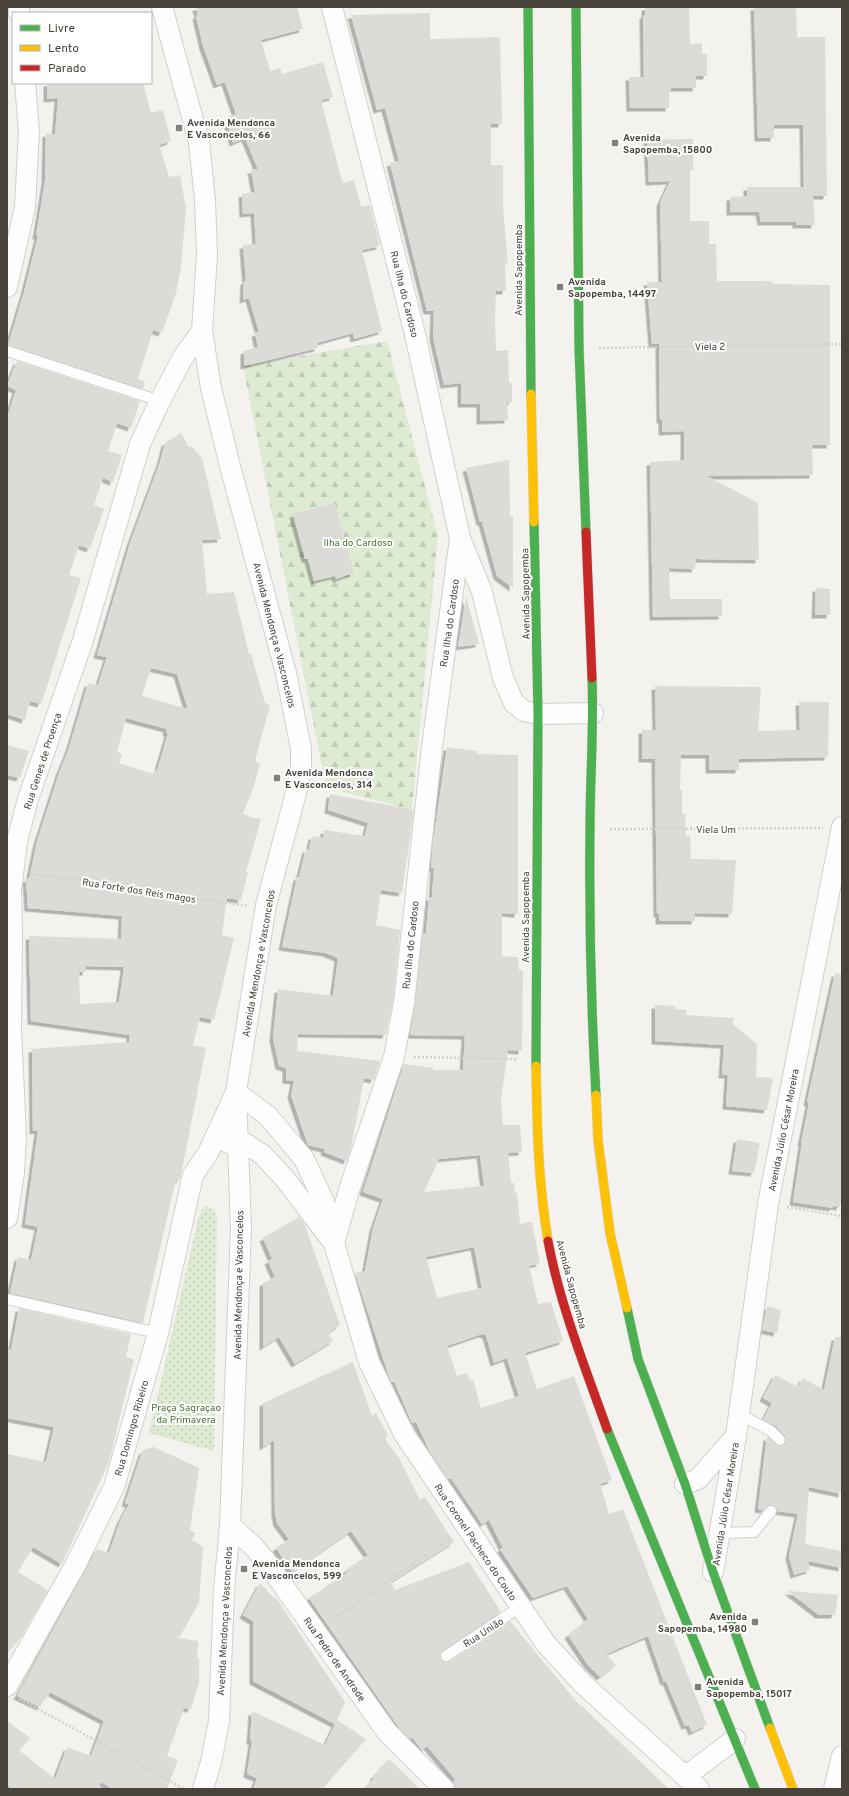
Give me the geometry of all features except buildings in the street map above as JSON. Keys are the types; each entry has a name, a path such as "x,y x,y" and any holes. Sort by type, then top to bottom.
{"street":[{"name":"Rua Ilha do Cardoso","path":"332,7 414,330 460,538 432,747 404,1003 394,1057 350,1187 334,1243"},
{"name":"Avenida Sapopemba","path":"528,7 529,317 538,714 536,1012 537,1148 542,1205 552,1262 574,1336 608,1430 755,1789"},
{"path":"576,7 579,348 593,713 590,829 593,1048 598,1140 610,1233 638,1359 685,1484 713,1572 793,1789"},
{"name":"Avenida Mendonça e Vasconcelos","path":"164,8 200,142 205,200 207,254 202,331 212,395 286,673 301,748 301,770 266,909 236,1092 241,1228 230,1525 224,1590 219,1721 211,1762 203,1789"},
{"path":"7,287 25,207 29,131 25,84"},
{"name":"Rua Genes de Proença","path":"7,1218 14,1173 16,1136 10,1100 12,871 16,841 28,799 83,640 140,444 183,357 202,331"},
{"path":"460,538 482,592 503,678 514,703 524,711 538,714 593,713"},
{"name":"Avenida Júlio César Moreira","path":"713,1572 736,1436 768,1204 842,828"},
{"name":"Rua Domingos Ribeiro","path":"10,1691 114,1487 158,1333 193,1175 208,1154 236,1092"},
{"name":"Rua Coronel Pacheco do Couto","path":"236,1092 268,1116 304,1159 324,1202 334,1243 369,1362 404,1434 546,1644 583,1684 692,1782"},
{"name":"Rua Domingos Ribeiro","path":"208,1154 237,1138"},
{"name":"Rua Coronel Pacheco do Couto","path":"237,1138 263,1154 285,1179 334,1243"},
{"name":"Avenida Júlio César Moreira","path":"685,1484 698,1479 736,1436"},
{"name":"Rua Pedro de Andrade","path":"230,1525 253,1546 265,1560 387,1732 444,1789"},
{"path":"692,1782 735,1739"},
{"path":"834,1789 842,1756"}],"lane":[{"path":"7,351 160,401"},
{"path":"7,1299 158,1333"},
{"path":"739,1414 771,1430 780,1440"},
{"path":"720,1533 754,1532 771,1511"},
{"name":"Rua União","path":"446,1656 520,1607"}],"path":[{"name":"Viela 2","path":"579,348 842,344"},
{"name":"Viela Um","path":"590,829 842,828"},
{"name":"Rua Forte dos Reis magos","path":"12,871 100,882 149,892 266,909"},
{"path":"394,1057 537,1059"},
{"path":"768,1204 842,1216"},
{"path":"315,1631 466,1527"},
{"path":"10,1691 184,1789"}],"green space":[{"name":"Ilha do Cardoso","path":"387,341 438,536 412,810 326,787 243,366"},
{"name":"Praça Sagraçao da Primavera","path":"206,1206 214,1209 217,1215 214,1451 149,1433 198,1219 202,1210"}],"traffic: fast":[{"path":"528,7 531,394"},
{"path":"576,7 579,348 586,532"},
{"path":"534,522 538,714 536,1066"},
{"path":"592,678 593,716 590,810 590,896 596,1095"},
{"path":"627,1308 638,1359 685,1484 713,1572 770,1728"},
{"path":"607,1429 755,1789"}],"traffic: slow":[{"path":"531,394 534,522"},
{"path":"536,1066 540,1175 548,1241"},
{"path":"596,1095 598,1140 610,1233 627,1308"},
{"path":"770,1728 793,1789"}],"traffic: jam":[{"path":"586,532 592,678"},
{"path":"548,1241 566,1312 607,1429"}],"place":[{"name":"Avenida Mendonca E Vasconcelos, 66","path":"179,128"},
{"name":"Avenida Sapopemba, 15800","path":"615,143"},
{"name":"Avenida Sapopemba, 14497","path":"560,287"},
{"name":"Avenida Mendonca E Vasconcelos, 314","path":"277,778"},
{"name":"Avenida Mendonca E Vasconcelos, 599","path":"244,1569"},
{"name":"Avenida Sapopemba, 14980","path":"755,1622"},
{"name":"Avenida Sapopemba, 15017","path":"698,1687"}]}
